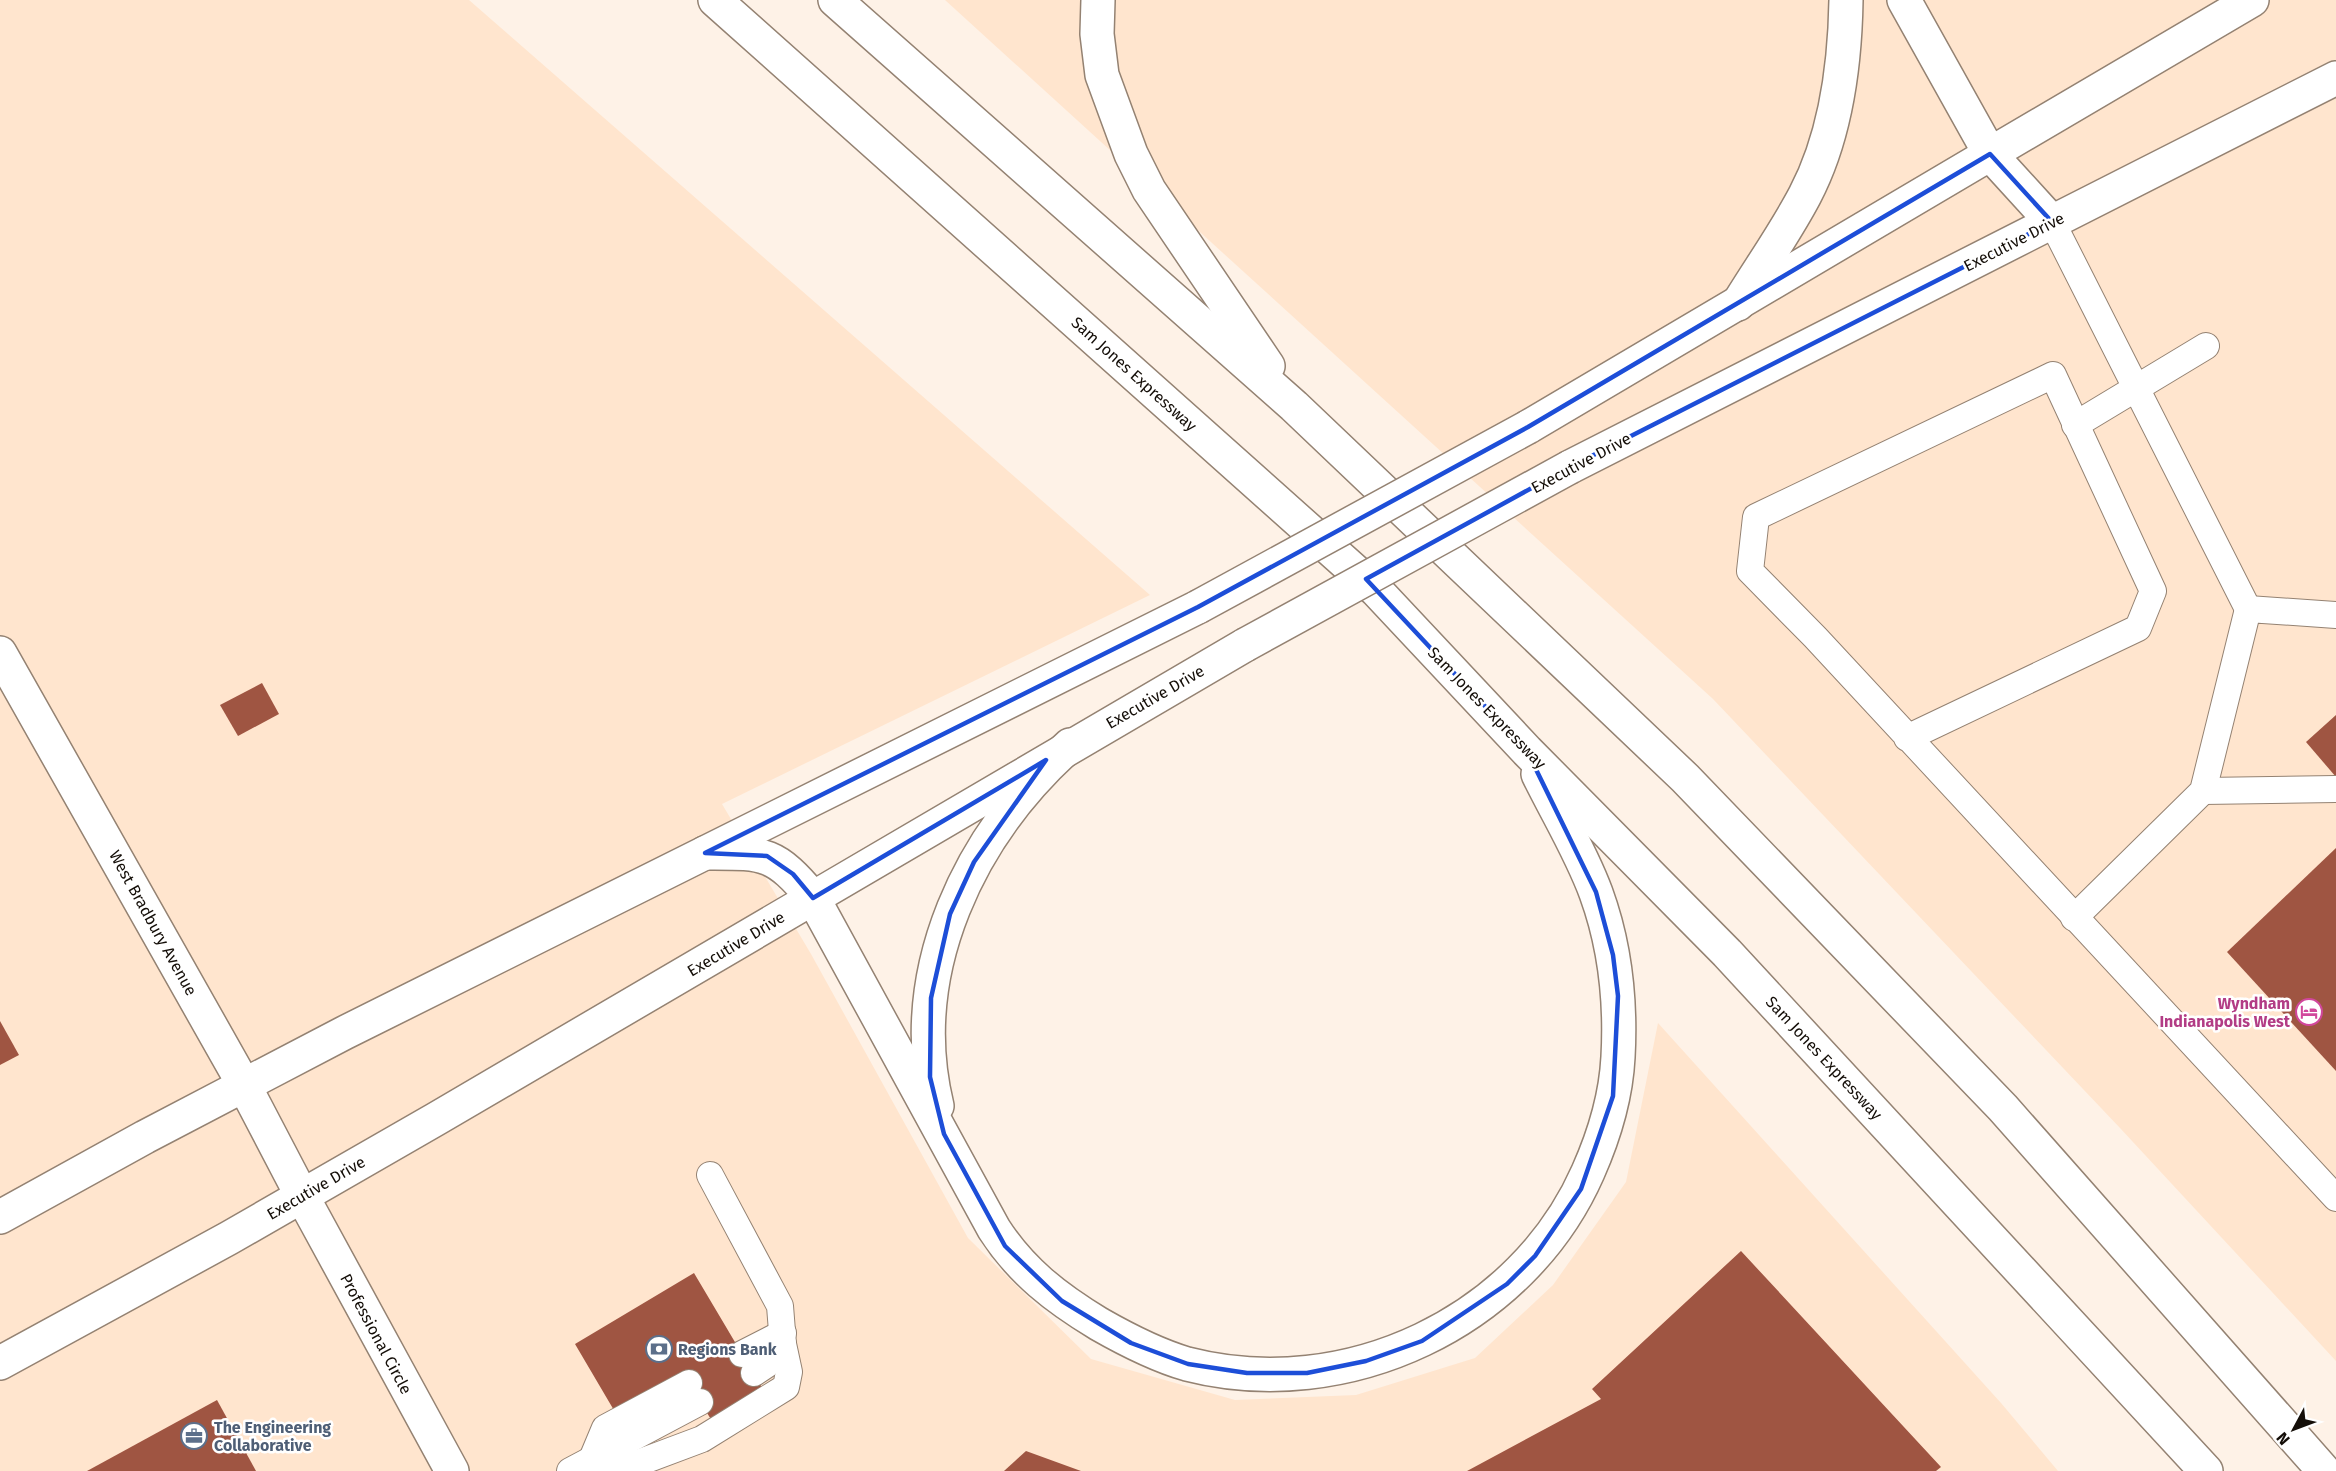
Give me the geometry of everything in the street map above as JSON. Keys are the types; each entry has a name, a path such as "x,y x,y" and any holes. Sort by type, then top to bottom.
{"main road":[{"name":"Sam Jones Expressway","path":"715,0 1376,590 1527,751 1735,962 2206,1471"},
{"path":"835,0 1294,405 1685,778 2003,1108 2324,1471"},
{"path":"1098,0 1098,34 1102,75 1131,154 1149,190 1294,405"},
{"path":"1738,304 1806,193 1827,137 1841,78 1846,0"},
{"path":"1904,0 1990,154 2052,222"},
{"path":"0,1217 244,1085 1198,607 1528,427 2252,0"},
{"name":"Executive Drive","path":"0,1363 302,1196 1245,645 1570,467 2336,78"},
{"name":"West Bradbury Avenue","path":"0,653 244,1085 302,1196"},
{"path":"944,1134 930,1077 930,1008 950,914 974,862 1003,816 1042,771 1070,746"},
{"path":"705,854 767,856 792,874 813,898 994,1228 1032,1276 1062,1302 1131,1343 1188,1364 1247,1373 1327,1371 1387,1355 1422,1341 1457,1322 1492,1296 1535,1256 1570,1207 1597,1152 1617,1075 1618,996 1608,933 1596,891 1527,751"},
{"name":"Professional Circle","path":"302,1196 452,1471"},
{"path":"2142,1401 2197,1471"}],"lane":[{"path":"2052,222 2248,609 2203,791 2074,918"},
{"path":"2075,425 2206,346"},
{"path":"1907,738 2138,628 2153,591 2053,375 1756,518 1750,571 1815,637 1907,738 2074,918 2336,1198"},
{"path":"2248,609 2336,615"},
{"path":"2203,791 2336,789"},
{"path":"592,1459 622,1468 702,1438 786,1387 789,1372 780,1306 710,1175"},
{"path":"748,1363 766,1365 783,1338"},
{"path":"570,1471 592,1459 605,1428 695,1393"}],"highlighted area":[{"path":"1990,154 2052,222 1570,467 1366,579 1527,751 1596,892 1613,955 1618,996 1613,1096 1581,1189 1535,1256 1507,1284 1422,1341 1366,1361 1307,1373 1247,1373 1188,1364 1131,1343 1062,1301 1005,1246 944,1134 930,1077 931,998 950,914 974,862 1046,760 813,898 793,874 767,856 705,853 1198,607 1528,427"}],"shaded area":[{"path":"0,0 469,0 1150,595 722,804 811,954 968,1238 1091,1359 1235,1400 1356,1395 1475,1358 1553,1285 1626,1182 1658,1023 2001,1403 2058,1471 0,1471"},
{"path":"945,0 2336,0 2336,1361 2120,1128 1713,699"}],"building":[{"path":"262,683 279,714 238,736 220,705"},
{"path":"2336,715 2336,777 2306,742"},
{"name":"Wyndham Indianapolis West","path":"2336,848 2336,1071 2227,952"},
{"path":"0,1021 19,1055 0,1065"},
{"path":"1741,1251 1941,1467 1936,1471 1467,1471 1601,1399 1592,1389"},
{"name":"Regions Bank","path":"694,1273 764,1391 712,1421 682,1372 615,1412 575,1344"},
{"name":"The Engineering Collaborative","path":"217,1400 256,1471 87,1471"},
{"path":"1026,1451 1081,1471 1004,1471"}],"place":[{"name":"Wyndham Indianapolis West","path":"2309,1012"},
{"name":"Regions Bank","path":"659,1349"},
{"name":"The Engineering Collaborative","path":"194,1436"}]}
